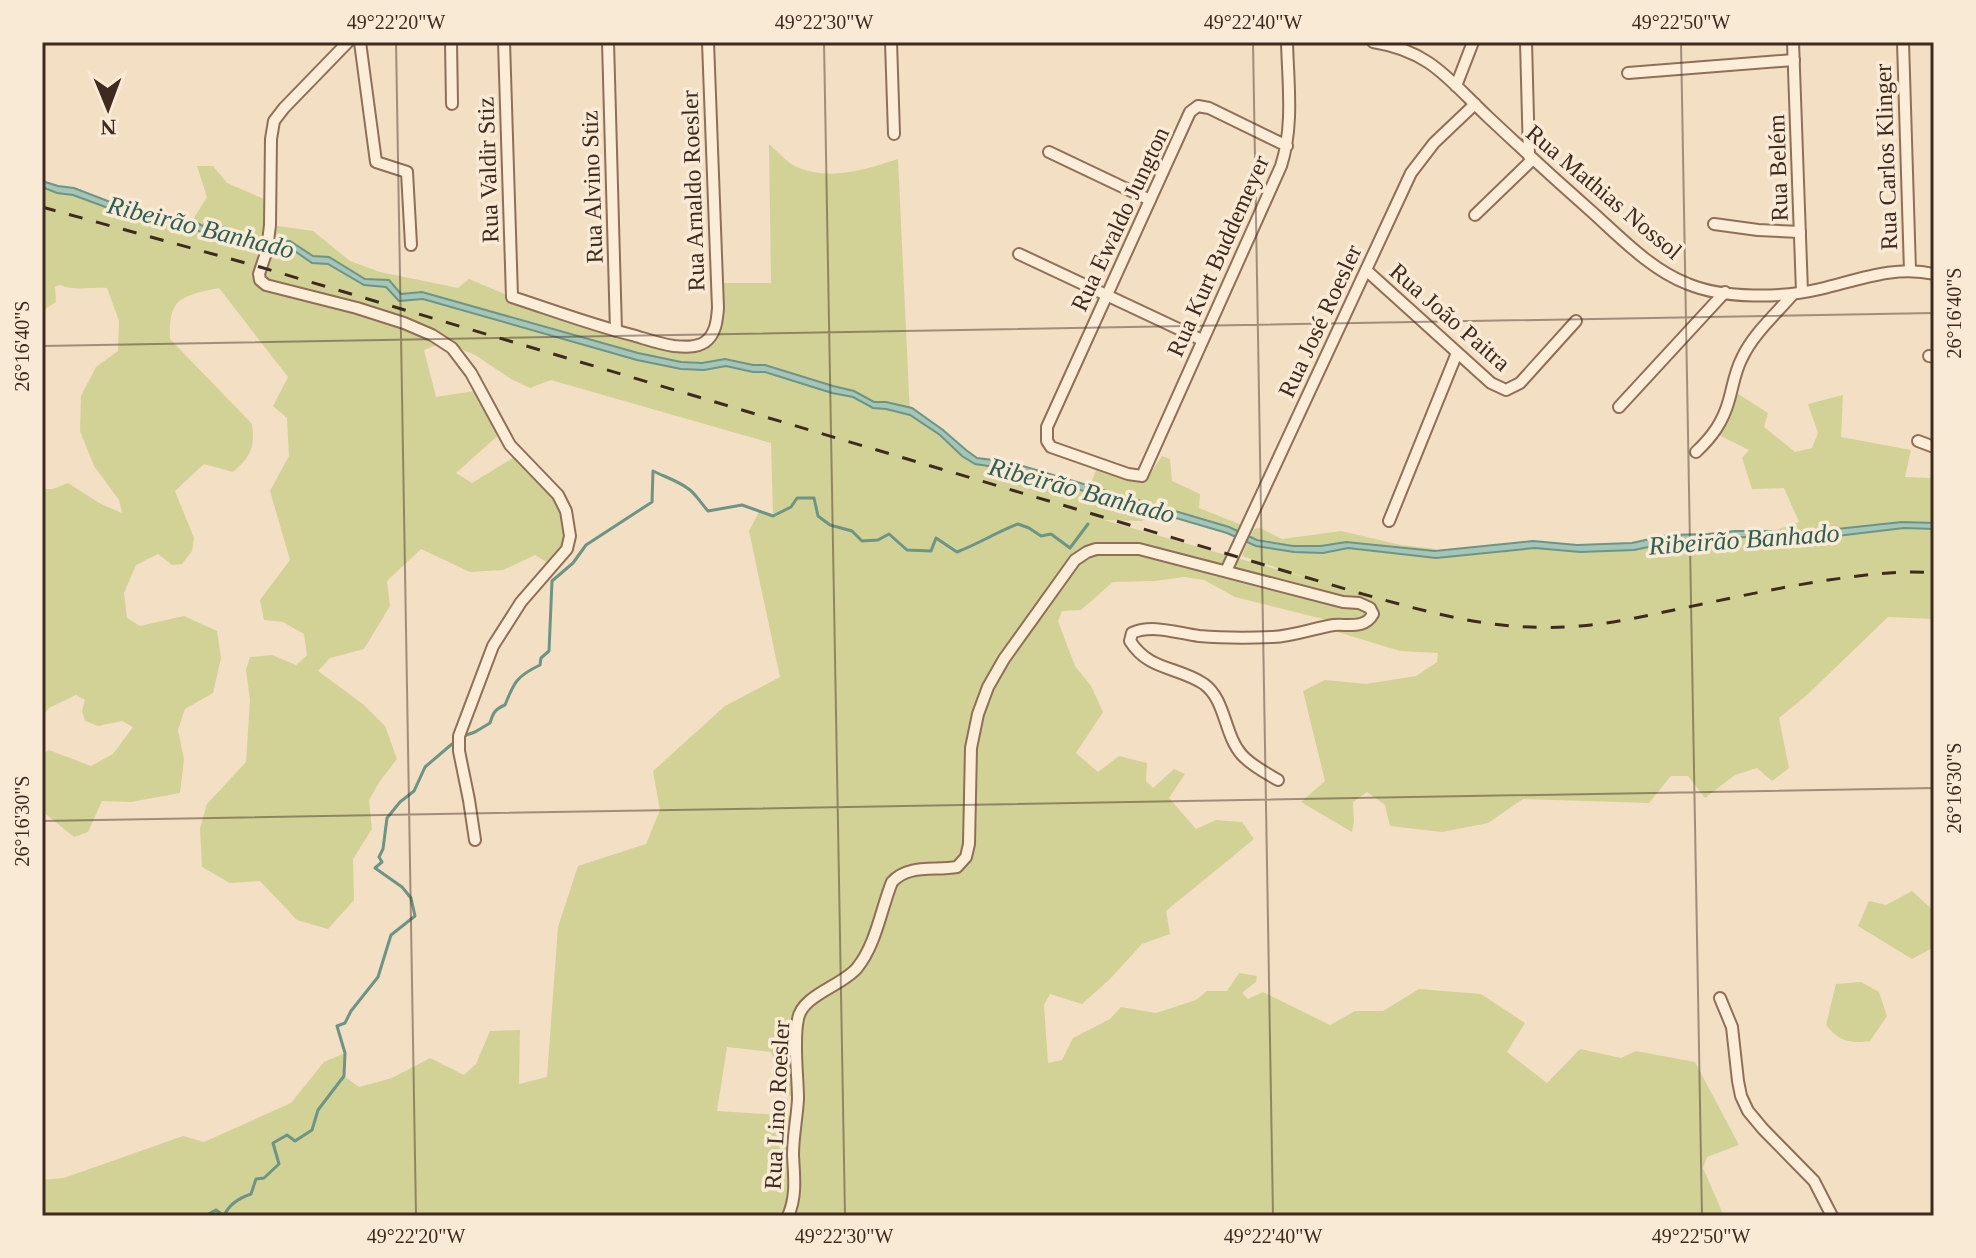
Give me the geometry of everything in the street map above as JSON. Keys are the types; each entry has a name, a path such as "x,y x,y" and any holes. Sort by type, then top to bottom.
{"street":[{"path":"348,42 274,121 269,235 260,280 266,285 404,323 452,348 471,373 510,445 558,495 566,511 570,536 567,549 521,602 493,646 459,736 475,840"},
{"path":"360,42 376,162 407,172 411,245"},
{"path":"451,42 452,104"},
{"name":"Rua Valdir Stiz","path":"504,42 512,297 616,331"},
{"name":"Rua Alvino Stiz","path":"608,42 616,331"},
{"name":"Rua Arnaldo Roesler","path":"616,331 662,344 686,347 705,342 716,325 718,308 708,42"},
{"path":"891,42 894,134"},
{"name":"Rua Kurt Buddemeyer","path":"1142,476 1281,166 1287,146 1289,108 1287,42"},
{"name":"Rua Mathias Nossol","path":"1373,42 1424,58 1440,70 1616,234 1654,264 1685,283 1699,288 1759,295 1797,293 1885,273 1910,271 1934,274"},
{"path":"1456,86 1473,42"},
{"path":"1475,215 1531,158 1526,42"},
{"name":"Rua Belém","path":"1793,42 1800,232 1797,293"},
{"name":"Rua Carlos Klinger","path":"1903,42 1910,271"},
{"path":"1628,73 1794,60"},
{"name":"Rua José Roesler","path":"1226,571 1404,186 1434,143 1475,104"},
{"name":"Rua Ewaldo Jungton","path":"1142,476 1051,447 1047,441 1047,427 1190,112 1198,106 1209,108 1287,146"},
{"path":"1049,152 1150,200"},
{"path":"1714,224 1800,232"},
{"path":"1019,254 1202,340"},
{"name":"Rua João Paitra","path":"1366,270 1491,383 1506,390 1520,383 1576,321"},
{"path":"1619,407 1725,292"},
{"path":"1696,452 1715,433 1721,422 1736,372 1747,349 1797,293"},
{"path":"1389,521 1457,353"},
{"path":"1918,441 1934,447"},
{"name":"Rua Lino Roesler","path":"788,1216 795,1183 793,1152 800,1011 805,1004 837,985 859,965 871,943 892,882 899,874 907,870 957,867 966,857 971,823 971,748 978,714 988,687 1020,635 1075,560 1096,549 1139,549 1370,608 1373,614 1363,624 1321,627 1273,637 1200,636 1142,628 1132,633 1130,641 1136,651 1150,663 1180,672 1205,685 1217,699 1241,754 1278,780"},
{"path":"1720,998 1732,1027 1738,1081 1748,1111 1814,1181 1832,1216"}],"green space":[{"path":"769,144 787,161 811,172 836,174 898,159 910,415 975,464 1009,469 1158,513 1142,521 1104,520 1307,578 1242,556 1247,543 1323,553 1348,548 1436,558 1535,548 1581,552 1634,550 1673,542 1736,537 1820,538 1904,528 1934,529 1934,619 1888,617 1779,718 1789,768 1772,781 1757,768 1735,775 1705,798 1688,776 1671,776 1649,803 1523,799 1488,823 1442,832 1390,826 1385,805 1367,792 1353,802 1352,832 1301,802 1325,781 1303,691 1325,680 1366,684 1416,676 1437,662 1438,653 1400,651 1321,627 1343,624 1235,597 1204,580 1184,577 1113,582 1081,610 1062,611 1058,621 1075,666 1091,686 1103,712 1076,753 1098,772 1119,756 1147,763 1146,781 1153,788 1174,769 1185,774 1169,798 1196,829 1216,820 1242,822 1254,839 1166,911 1170,934 1142,944 1082,1004 1050,994 1044,1005 1048,1063 1062,1060 1073,1038 1110,1019 1121,1007 1156,1013 1196,1000 1207,991 1227,991 1239,973 1257,976 1256,982 1242,993 1248,999 1263,992 1330,1025 1355,1011 1383,1011 1419,989 1481,994 1525,1023 1507,1052 1547,1083 1580,1049 1621,1058 1636,1051 1695,1062 1739,1145 1707,1157 1703,1168 1724,1216 42,1216 42,1180 64,1178 183,1136 204,1142 291,1103 324,1062 345,1053 344,1076 359,1087 392,1078 430,1058 464,1075 476,1064 490,1031 520,1030 519,1084 547,1077 558,927 578,866 646,844 660,810 653,771 725,706 780,677 749,531 760,510 773,515 771,443 551,380 530,388 475,355 444,342 424,350 436,397 480,390 502,432 456,473 472,483 518,455 558,495 570,536 553,566 535,555 503,570 470,572 421,549 387,581 390,606 364,649 330,658 318,671 364,705 385,726 397,759 369,800 372,829 353,859 354,900 328,929 297,920 260,881 230,883 202,867 200,828 207,804 246,762 250,700 246,670 250,657 272,655 296,665 307,655 304,634 283,622 264,620 260,600 290,560 270,491 289,456 287,418 273,406 288,377 219,288 180,301 172,314 170,339 252,424 252,445 248,456 233,472 204,464 175,491 194,538 192,551 182,564 172,565 158,554 136,565 124,593 127,618 140,626 184,616 217,631 221,658 213,693 185,709 178,730 184,759 180,793 131,802 102,801 88,832 74,837 42,811 42,754 49,750 91,766 113,754 133,727 122,721 98,726 85,721 82,711 85,700 76,695 49,708 42,716 42,489 53,489 68,483 99,503 122,513 119,500 94,466 80,431 81,396 96,367 118,351 119,321 107,288 60,285 55,287 56,302 42,311 42,184 74,192 131,214 191,223 207,197 197,166 213,166 227,183 271,202 271,225 313,231 350,261 380,272 458,288 469,279 512,297 686,347 710,337 717,283 771,283","holes":["727,1047 771,1052 786,1095 798,1097 796,1116 717,1111"]},
{"path":"1732,390 1768,413 1764,427 1795,452 1812,448 1818,433 1808,404 1843,395 1841,437 1911,450 1905,477 1930,478 1934,475 1934,523 1902,522 1818,531 1774,531 1799,522 1784,488 1752,489 1742,458 1749,450 1715,433"},
{"path":"1162,456 1170,459 1172,481 1200,494 1199,508 1242,525 1241,531 1090,486 1098,465 1141,480 1148,477"},
{"path":"1260,528 1282,539 1341,531 1401,545 1436,549 1346,542 1293,546 1250,537 1254,529"},
{"path":"1912,891 1934,911 1934,947 1912,959 1858,926 1869,901 1886,905"},
{"path":"1861,982 1879,992 1887,1016 1870,1041 1857,1042 1840,1038 1826,1025 1836,984"}],"water":[{"name":"Ribeirão Banhado","path":"42,181 74,188 131,210 167,213 205,227 226,227 256,240 290,241 313,256 329,257 365,279 389,280 401,294 422,292 638,353 681,362 702,363 725,359 765,365 854,391 874,402 912,408 977,458 1009,462 1229,527 1257,540 1293,546 1346,542 1435,551 1533,541 1577,545 1632,543 1668,535 1818,531 1902,522 1934,523 1934,529 1904,528 1820,538 1736,537 1673,542 1634,550 1580,552 1535,548 1436,558 1348,548 1323,553 1256,546 1227,533 1009,469 975,464 910,415 873,408 853,397 765,372 726,366 704,370 681,369 637,360 423,299 399,301 386,287 364,285 328,264 312,263 289,247 256,247 226,234 204,234 190,226 167,220 130,216 73,195 57,193 42,187"}],"waterway":[{"path":"461,737 490,723 495,712 505,705 517,680 540,665 541,658 549,651 552,581 573,563 586,545 652,502 653,471 686,487 708,511 742,505 773,516 791,507 797,498 814,498 818,516 830,525 852,531 862,541 878,540 889,534 907,550 931,551 936,538 957,552 1018,524 1041,536 1051,534 1070,548 1088,524"},
{"path":"224,1216 235,1202 251,1194 256,1179 264,1178 279,1164 273,1143 287,1135 295,1141 312,1130 318,1110 344,1076 345,1053 337,1026 345,1023 378,977 391,935 415,916 411,898 402,887 375,868 382,862 379,857 387,818 414,791 425,767 452,744"},
{"path":"205,1216 216,1210 224,1216"}],"railway":[{"path":"42,207 260,267 1359,593 1468,620 1522,627 1590,625 1821,581 1888,573 1934,573"}]}
